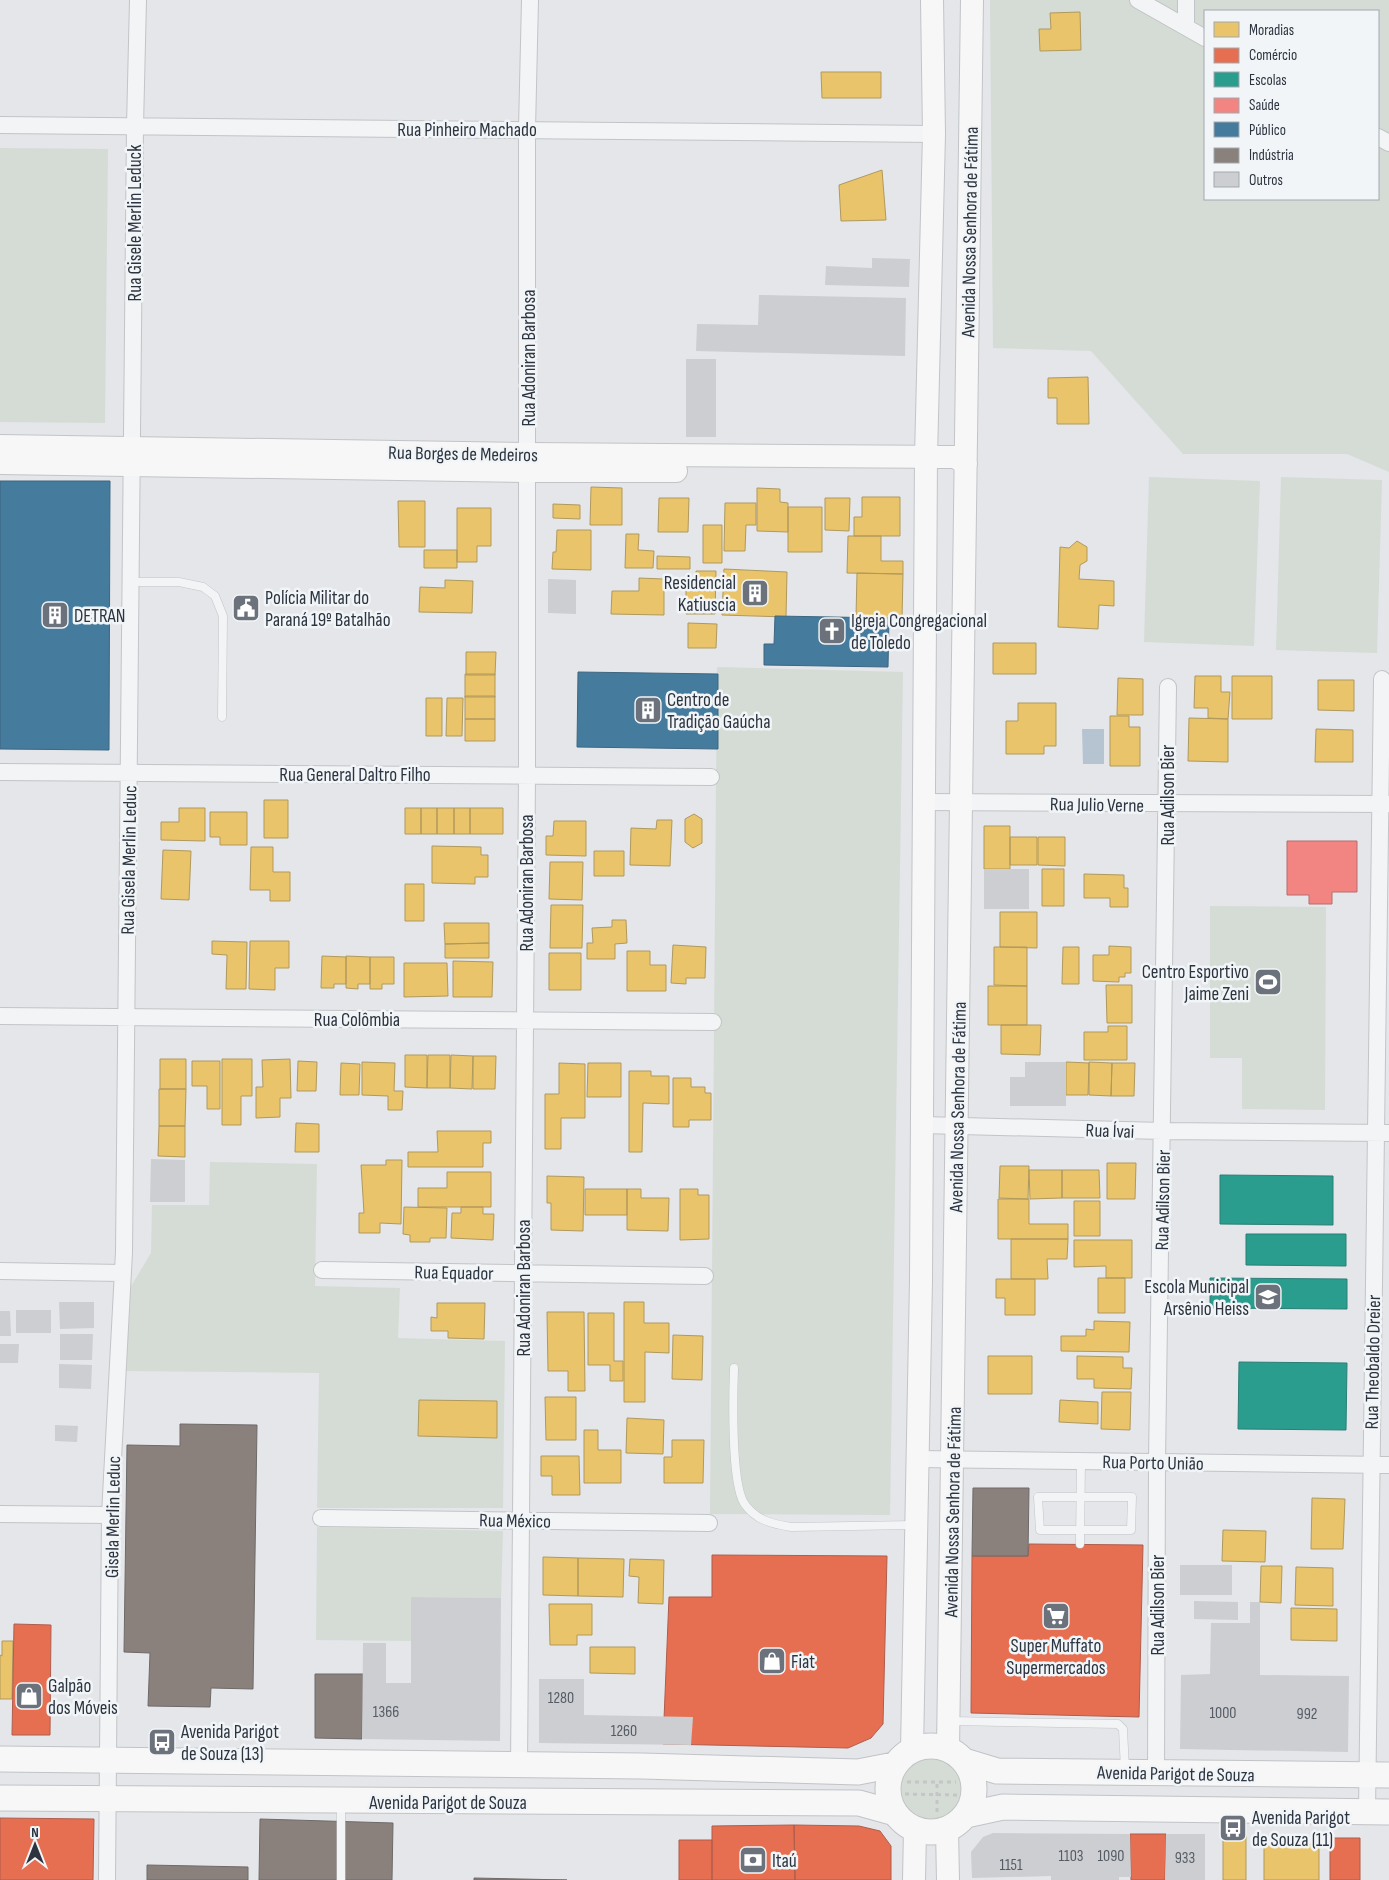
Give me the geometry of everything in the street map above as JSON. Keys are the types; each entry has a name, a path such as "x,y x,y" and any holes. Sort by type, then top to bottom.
{"main road":[{"name":"Avenida Parigot de Souza","path":"0,1759 858,1772 935,1746 997,1771 1378,1775"},
{"path":"956,1756 970,1772 974,1784 974,1796 956,1822"},
{"path":"894,1814 887,1794 888,1783 903,1758"},
{"name":"Avenida Parigot de Souza","path":"0,1798 859,1803 894,1814 915,1830 937,1832 956,1822 1003,1807 1378,1812"}],"street":[{"name":"Rua Gisele Merlin Leduck","path":"132,456 138,0"},
{"name":"Rua Adoniran Barbosa","path":"519,1766 527,776 527,130 530,0"},
{"name":"Avenida Nossa Senhora de Fátima","path":"903,1758 918,1459 926,464 934,134 932,0"},
{"name":"Avenida Nossa Senhora de Fátima","path":"956,1756 949,1721 972,0"},
{"path":"1138,0 1204,37"},
{"path":"1186,0 1186,27"},
{"name":"Rua Pinheiro Machado","path":"0,125 934,134"},
{"name":"Rua Borges de Medeiros","path":"0,446 132,456 528,463 926,464"},
{"name":"Rua Borges de Medeiros","path":"0,463 132,456"},
{"name":"Rua Gisela Merlin Leduc","path":"122,1274 132,456"},
{"path":"926,464 955,457 966,464"},
{"name":"Rua Theobaldo Dreier","path":"1378,1812 1371,1464 1382,1133 1384,804 1382,679"},
{"name":"Rua Adilson Bier","path":"1156,1772 1157,1462 1168,804 1168,687"},
{"name":"Rua General Daltro Filho","path":"0,772 711,777"},
{"name":"Rua Julio Verne","path":"924,802 1384,804"},
{"name":"Rua Colômbia","path":"0,1016 714,1022"},
{"name":"Rua Ívai","path":"922,1125 1163,1131 1382,1133"},
{"name":"Rua Equador","path":"322,1270 705,1276"},
{"path":"0,1271 122,1274"},
{"name":"Gisela Merlin Leduc","path":"107,1880 110,1515 122,1274"},
{"name":"Rua Porto União","path":"918,1459 1389,1465"},
{"path":"0,1514 110,1515"},
{"name":"Rua México","path":"321,1518 709,1523"},
{"path":"948,1880 956,1822"},
{"path":"914,1880 915,1830"}],"lane":[{"path":"130,582 179,582 203,586 215,596 223,616 222,717"},
{"path":"734,1368 733,1420 737,1472 744,1502 758,1517 772,1524 791,1527 916,1525"},
{"path":"1080,1544 1081,1461"},
{"path":"1038,1497 1081,1497 1132,1497 1131,1530 1040,1530 1038,1497"},
{"path":"949,1721 1118,1724 1123,1729 1125,1772"},
{"path":"341,1801 341,1880"}],"shaded area":[{"path":"990,0 1389,0 1389,472 1347,454 1183,454 1091,351 993,348"},
{"path":"0,148 108,149 105,423 0,422"},
{"path":"1149,477 1260,481 1254,646 1144,642"},
{"path":"1281,477 1382,480 1377,653 1276,650"},
{"path":"717,667 903,672 890,1515 710,1514"},
{"name":"Centro Esportivo Jaime Zeni","path":"1210,906 1326,907 1325,1110 1242,1109 1242,1058 1210,1058"},
{"path":"210,1162 317,1164 315,1286 400,1288 398,1338 505,1341 503,1508 317,1508 319,1373 126,1371 127,1293 151,1253 152,1205 209,1205"},
{"path":"317,1527 503,1531 501,1598 411,1597 411,1641 316,1640"},
{"path":"931,1754 950,1760 960,1770 966,1789 960,1808 950,1818 931,1824 912,1818 902,1808 896,1789 902,1770 912,1760"}],"water":[{"path":"1082,729 1104,729 1104,764 1083,764"}],"building: Moradias":[{"path":"1080,12 1081,50 1040,51 1039,29 1051,29 1050,13"},
{"path":"821,72 881,72 881,98 822,98"},
{"path":"882,170 886,220 841,221 839,185"},
{"path":"1088,377 1089,424 1057,424 1057,398 1048,398 1048,378"},
{"path":"591,487 622,488 622,525 590,525"},
{"path":"757,488 780,489 780,502 788,503 788,532 757,531"},
{"path":"862,497 900,497 900,536 854,536 854,517 862,517"},
{"path":"659,498 689,498 688,532 658,532"},
{"path":"825,498 850,498 849,531 825,530"},
{"path":"398,501 425,501 425,547 399,547"},
{"path":"725,503 756,503 756,525 746,525 745,551 724,551"},
{"path":"553,504 580,505 580,519 553,518"},
{"path":"788,507 822,507 822,552 788,552"},
{"path":"457,508 491,508 491,546 477,546 477,562 457,562"},
{"path":"703,525 722,525 722,563 703,563"},
{"path":"557,530 591,530 591,570 552,569 553,552 556,552"},
{"path":"626,534 639,534 638,550 654,551 653,568 625,568"},
{"path":"848,536 881,536 881,561 903,561 903,574 847,573"},
{"path":"1077,541 1087,547 1087,561 1080,565 1079,579 1114,581 1114,606 1099,605 1098,629 1058,627 1060,547 1069,548"},
{"path":"424,550 457,550 457,568 424,568"},
{"path":"657,556 690,557 690,569 657,569"},
{"name":"Residencial Katiuscia","path":"724,569 787,572 786,617 722,615"},
{"path":"696,571 716,571 715,614 686,614 686,580 696,580"},
{"path":"857,573 903,574 902,619 856,617"},
{"path":"639,578 664,579 664,615 611,614 612,591 639,591"},
{"path":"445,580 473,581 472,613 419,612 420,587 445,588"},
{"path":"688,623 717,624 716,648 688,648"},
{"path":"993,643 1036,643 1036,674 993,674"},
{"path":"466,652 496,652 495,675 466,675"},
{"path":"465,674 495,674 495,697 465,697"},
{"path":"1195,676 1221,676 1221,692 1230,692 1228,719 1208,718 1208,708 1194,708"},
{"path":"1232,676 1272,676 1272,719 1232,719"},
{"path":"1118,678 1143,679 1143,715 1117,715"},
{"path":"1318,680 1354,680 1354,711 1318,710"},
{"path":"465,696 495,696 495,719 465,719"},
{"path":"426,698 442,698 442,736 426,736"},
{"path":"447,698 463,698 462,736 446,736"},
{"path":"1018,703 1056,703 1056,746 1044,746 1044,754 1006,754 1006,721 1018,721"},
{"path":"1110,716 1129,716 1129,727 1140,727 1140,766 1110,766"},
{"path":"1189,718 1228,719 1228,762 1188,761"},
{"path":"465,719 495,719 495,741 465,741"},
{"path":"1316,729 1353,730 1353,762 1315,762"},
{"path":"264,800 288,800 288,838 264,838"},
{"path":"179,808 205,808 205,841 161,840 161,822 179,822"},
{"path":"405,808 421,808 421,834 405,834"},
{"path":"421,808 437,808 437,834 421,834"},
{"path":"437,808 454,808 454,834 437,834"},
{"path":"454,808 470,808 470,834 454,834"},
{"path":"470,808 503,808 503,834 470,834"},
{"path":"210,812 247,812 247,845 220,845 220,837 210,837"},
{"path":"694,814 702,819 702,843 693,848 685,842 685,819"},
{"path":"657,820 672,820 670,866 630,865 631,828 656,829"},
{"path":"554,821 586,821 586,856 546,855 546,836 553,836"},
{"path":"984,826 1010,826 1010,869 984,869"},
{"path":"1010,837 1037,837 1037,865 1010,865"},
{"path":"1038,837 1065,837 1065,866 1038,865"},
{"path":"432,846 481,847 481,855 488,855 488,877 475,877 475,884 432,883"},
{"path":"251,847 273,847 273,872 290,872 290,901 270,901 270,890 250,890"},
{"path":"163,850 191,851 189,900 161,899"},
{"path":"594,851 624,851 624,876 594,876"},
{"path":"550,862 583,862 582,900 549,899"},
{"path":"1042,869 1064,869 1064,906 1042,906"},
{"path":"1084,874 1124,875 1124,888 1128,888 1128,907 1110,907 1110,898 1084,898"},
{"path":"405,884 424,884 424,921 405,921"},
{"path":"551,905 583,905 582,948 550,948"},
{"path":"1000,912 1037,912 1037,948 1000,947"},
{"path":"612,920 626,920 627,943 615,944 615,959 587,959 587,943 593,943 592,928 612,927"},
{"path":"444,923 489,923 489,943 445,944"},
{"path":"212,941 247,942 246,989 226,989 227,955 212,954"},
{"path":"250,941 289,941 289,968 275,968 275,990 249,989"},
{"path":"489,943 489,958 445,958 445,944"},
{"path":"673,945 706,947 705,978 686,978 686,984 671,983"},
{"path":"1109,946 1131,947 1131,973 1125,973 1125,977 1119,977 1119,982 1093,981 1093,955 1109,955"},
{"path":"994,947 1027,947 1027,986 994,985"},
{"path":"1063,947 1079,947 1079,984 1062,984"},
{"path":"627,951 650,951 650,965 666,965 666,991 627,991"},
{"path":"549,953 581,953 581,990 549,990"},
{"path":"322,956 346,957 346,984 334,984 334,988 321,988"},
{"path":"346,956 370,957 370,984 358,984 358,989 346,988"},
{"path":"370,957 394,957 394,984 382,984 382,989 370,989"},
{"path":"453,961 493,962 492,997 453,997"},
{"path":"404,963 447,963 448,996 404,997"},
{"path":"1106,985 1132,985 1132,1023 1107,1023"},
{"path":"988,986 1027,986 1027,1025 988,1025"},
{"path":"1001,1025 1041,1025 1040,1055 1001,1054"},
{"path":"1108,1026 1127,1026 1127,1060 1084,1060 1084,1032 1108,1032"},
{"path":"405,1055 427,1055 427,1088 405,1087"},
{"path":"428,1055 450,1055 450,1088 427,1088"},
{"path":"451,1055 473,1056 472,1089 450,1088"},
{"path":"473,1056 496,1056 495,1089 473,1089"},
{"path":"160,1059 186,1059 186,1089 160,1089"},
{"path":"222,1059 252,1059 252,1096 241,1096 241,1125 222,1125"},
{"path":"290,1059 291,1098 280,1098 280,1117 256,1118 256,1087 263,1087 262,1060"},
{"path":"192,1061 220,1061 220,1109 207,1109 207,1086 192,1086"},
{"path":"298,1061 317,1062 316,1091 297,1091"},
{"path":"362,1062 395,1063 394,1091 403,1091 402,1110 388,1110 388,1096 362,1095"},
{"path":"1066,1062 1089,1063 1088,1095 1066,1095"},
{"path":"1089,1062 1112,1063 1111,1096 1089,1095"},
{"path":"341,1063 360,1064 359,1095 340,1095"},
{"path":"559,1063 585,1064 585,1118 561,1118 561,1149 545,1149 545,1094 559,1094"},
{"path":"588,1063 621,1063 621,1097 587,1097"},
{"path":"1112,1063 1135,1063 1134,1096 1111,1096"},
{"path":"629,1071 651,1071 651,1076 669,1076 669,1104 643,1103 642,1152 629,1152"},
{"path":"673,1078 691,1078 691,1087 705,1087 705,1093 711,1093 711,1120 689,1120 689,1127 673,1127"},
{"path":"159,1089 186,1089 185,1126 159,1126"},
{"path":"296,1123 319,1124 319,1152 295,1152"},
{"path":"159,1126 185,1126 185,1157 158,1156"},
{"path":"437,1131 491,1131 491,1143 483,1143 483,1167 408,1167 408,1152 438,1152"},
{"path":"386,1160 402,1160 401,1224 380,1223 380,1233 359,1233 359,1213 364,1213 361,1165 386,1165"},
{"path":"1107,1163 1136,1163 1135,1199 1107,1199"},
{"path":"1000,1166 1029,1166 1028,1199 999,1198"},
{"path":"1029,1170 1062,1170 1062,1198 1030,1199"},
{"path":"1062,1170 1099,1170 1100,1198 1062,1198"},
{"path":"447,1172 491,1172 491,1207 418,1207 418,1188 447,1188"},
{"path":"547,1176 584,1177 583,1231 551,1230 551,1203 547,1203"},
{"path":"585,1189 627,1189 627,1215 585,1215"},
{"path":"627,1189 641,1189 641,1198 669,1198 668,1231 627,1230"},
{"path":"680,1189 698,1189 698,1195 709,1195 709,1239 680,1240"},
{"path":"998,1199 1029,1199 1029,1224 1068,1224 1068,1239 998,1239"},
{"path":"1074,1201 1100,1201 1100,1236 1074,1236"},
{"path":"404,1207 447,1208 446,1238 430,1238 430,1242 410,1242 410,1235 403,1234"},
{"path":"461,1207 483,1207 483,1214 494,1214 493,1240 451,1238 452,1213 461,1213"},
{"path":"1011,1239 1068,1239 1067,1259 1047,1259 1048,1279 1011,1279"},
{"path":"1074,1240 1132,1240 1132,1278 1106,1278 1106,1266 1074,1267"},
{"path":"1098,1278 1125,1278 1125,1313 1098,1313"},
{"path":"996,1279 1035,1279 1035,1315 1005,1315 1005,1298 996,1298"},
{"path":"624,1302 644,1302 644,1323 669,1323 669,1353 645,1352 645,1402 624,1402"},
{"path":"437,1303 485,1303 484,1339 448,1338 448,1331 431,1331 431,1317 437,1318"},
{"path":"547,1312 584,1312 585,1391 568,1391 568,1371 548,1371"},
{"path":"588,1313 614,1313 614,1361 623,1361 623,1381 610,1381 610,1365 588,1365"},
{"path":"1094,1321 1130,1322 1129,1352 1061,1351 1061,1336 1086,1336 1086,1329 1094,1330"},
{"path":"673,1335 703,1336 702,1380 672,1379"},
{"path":"988,1356 1032,1356 1032,1394 988,1394"},
{"path":"1077,1356 1123,1357 1123,1368 1132,1368 1131,1389 1094,1388 1094,1379 1077,1379"},
{"path":"1102,1392 1131,1392 1130,1430 1101,1429"},
{"path":"545,1397 576,1397 576,1440 546,1440"},
{"path":"419,1400 497,1401 497,1438 418,1436"},
{"path":"1060,1400 1098,1402 1098,1424 1059,1422"},
{"path":"627,1418 664,1420 663,1454 626,1453"},
{"path":"584,1430 598,1430 598,1450 621,1450 621,1483 584,1483"},
{"path":"672,1440 704,1440 703,1483 664,1483 664,1457 672,1457"},
{"path":"541,1456 579,1456 580,1495 552,1495 552,1476 541,1476"},
{"path":"1312,1498 1345,1499 1343,1549 1311,1549"},
{"path":"1223,1530 1266,1531 1265,1562 1222,1561"},
{"path":"543,1557 578,1558 578,1596 543,1595"},
{"path":"578,1558 624,1559 623,1597 578,1596"},
{"path":"630,1559 664,1560 663,1604 638,1603 639,1577 629,1576"},
{"path":"1261,1566 1282,1566 1281,1603 1260,1602"},
{"path":"1296,1567 1333,1568 1333,1606 1295,1605"},
{"path":"549,1604 592,1604 592,1635 577,1635 577,1645 550,1645"},
{"path":"1291,1608 1337,1609 1337,1641 1291,1640"},
{"path":"2,1641 13,1641 12,1699 0,1699 0,1655 2,1656"},
{"path":"590,1647 635,1647 635,1674 590,1673"},
{"path":"1223,1836 1246,1836 1246,1880 1223,1880"},
{"path":"1264,1844 1319,1844 1319,1880 1264,1880"}],"building: Comércio":[{"path":"1029,1544 1143,1545 1139,1717 971,1713 972,1556 1028,1556"},
{"path":"712,1555 887,1556 883,1724 871,1738 848,1748 663,1744 669,1597 712,1597"},
{"path":"14,1624 51,1625 50,1735 12,1735"},
{"path":"0,1818 94,1819 93,1880 0,1880"},
{"path":"794,1825 859,1826 880,1831 891,1846 891,1880 795,1880"},
{"name":"Itaú","path":"794,1825 795,1880 712,1880 712,1826"},
{"path":"1130,1834 1166,1834 1165,1880 1131,1880"},
{"path":"1330,1838 1360,1838 1360,1880 1330,1880"},
{"path":"679,1840 712,1840 712,1880 679,1880"}],"building: Escolas":[{"path":"1220,1175 1333,1176 1333,1225 1220,1224"},
{"path":"1246,1234 1346,1234 1346,1266 1246,1265"},
{"path":"1210,1278 1347,1279 1347,1309 1210,1308"},
{"path":"1239,1362 1347,1363 1346,1430 1238,1429"}],"building: Saúde":[{"path":"1287,841 1357,841 1357,892 1332,892 1332,904 1309,904 1309,895 1287,895"}],"building: Público":[{"name":"DETRAN","path":"0,481 110,481 109,750 0,749"},
{"name":"Igreja Congregacional de Toledo","path":"775,616 889,618 888,667 764,665 764,644 774,644"},
{"name":"Centro de Tradição Gaúcha","path":"578,672 718,674 718,749 577,747"}],"building: Indústria":[{"path":"180,1424 257,1425 253,1689 211,1688 210,1707 148,1706 150,1653 124,1652 127,1445 180,1446"},
{"path":"973,1488 1029,1488 1028,1556 972,1556"},
{"path":"315,1674 363,1674 362,1739 315,1738"},
{"path":"260,1819 393,1823 392,1880 259,1880"},
{"path":"147,1865 248,1867 248,1880 147,1880"},
{"path":"474,1878 567,1880 474,1880"}],"building: Outros":[{"path":"872,258 910,259 909,287 825,285 826,266 872,268"},
{"path":"759,295 906,298 905,356 696,351 697,324 758,325"},
{"path":"686,359 716,359 716,437 686,437"},
{"path":"548,579 576,580 576,614 548,613"},
{"path":"984,869 1029,869 1029,909 984,909"},
{"path":"1025,1062 1066,1062 1066,1106 1010,1106 1010,1077 1025,1077"},
{"path":"151,1159 185,1160 185,1202 150,1202"},
{"path":"59,1302 94,1302 94,1328 60,1329"},
{"path":"16,1310 51,1310 51,1333 16,1333"},
{"path":"0,1311 10,1311 11,1336 0,1336"},
{"path":"60,1334 93,1334 92,1360 60,1360"},
{"path":"0,1344 19,1344 18,1363 0,1363"},
{"path":"59,1364 92,1365 91,1389 59,1388"},
{"path":"55,1425 78,1426 77,1442 55,1441"},
{"path":"1180,1565 1232,1565 1232,1595 1180,1595"},
{"path":"411,1597 501,1598 500,1741 362,1739 363,1643 386,1643 386,1683 411,1683"},
{"path":"1194,1601 1238,1602 1238,1620 1194,1619"},
{"path":"1250,1602 1260,1602 1260,1675 1349,1676 1348,1752 1180,1749 1181,1675 1210,1674 1211,1623 1250,1623"},
{"path":"539,1679 584,1679 584,1715 693,1717 691,1745 539,1743"},
{"path":"993,1833 1130,1834 1131,1877 1119,1877 1119,1880 1051,1880 1051,1876 972,1878 971,1852 983,1837"},
{"path":"1166,1834 1205,1834 1205,1880 1165,1880"}],"place":[{"name":"Residencial Katiuscia","path":"755,593"},
{"name":"Polícia Militar do Paraná 19º Batalhão","path":"246,608"},
{"name":"DETRAN","path":"55,615"},
{"name":"Igreja Congregacional de Toledo","path":"832,631"},
{"name":"Centro de Tradição Gaúcha","path":"648,710"},
{"name":"Centro Esportivo Jaime Zeni","path":"1268,982"},
{"name":"Escola Municipal Arsênio Heiss","path":"1268,1297"},
{"name":"Super Muffato Supermercados","path":"1056,1616"},
{"name":"Fiat","path":"772,1661"},
{"name":"Galpão dos Móveis","path":"29,1696"},
{"name":"Avenida Parigot de Souza (13)","path":"162,1742"},
{"name":"Avenida Parigot de Souza (11)","path":"1233,1828"},
{"name":"Itaú","path":"753,1860"}]}
